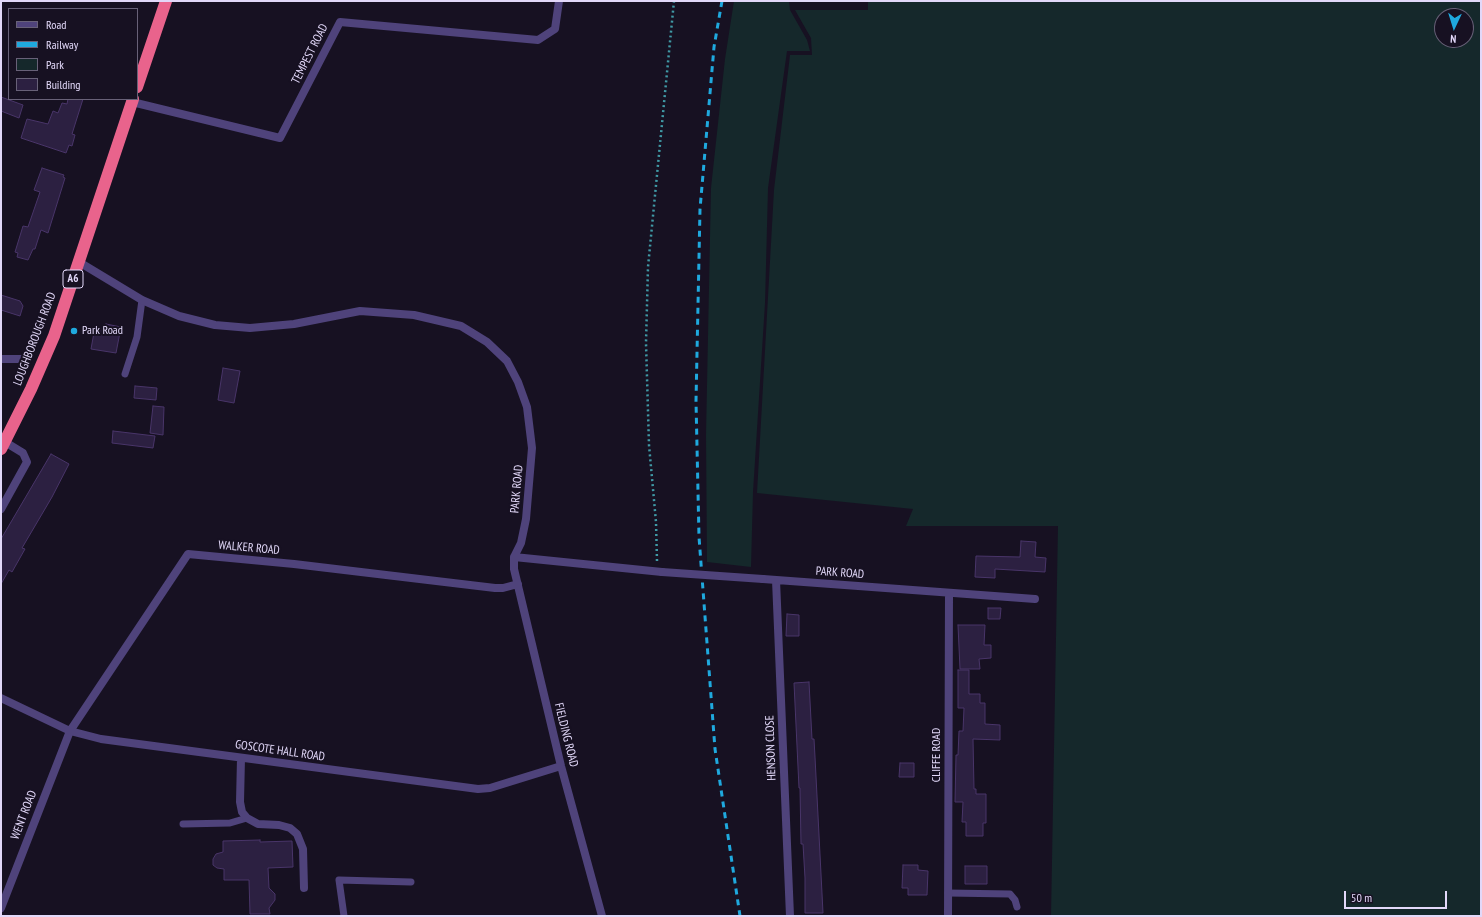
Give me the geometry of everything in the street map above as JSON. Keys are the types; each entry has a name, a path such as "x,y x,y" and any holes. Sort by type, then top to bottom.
{"highway":[{"path":"138,85 166,1"},
{"name":"LOUGHBOROUGH ROAD","path":"3,446 31,389 54,336 133,101"}],"street":[{"name":"TEMPEST ROAD","path":"133,101 280,138 340,22 538,40 555,29 559,1"},
{"name":"PARK ROAD","path":"79,262 142,300 186,318 215,325 250,328 294,324 360,311 414,315 461,326 487,342 507,362 518,382 527,407 532,448 526,519 521,543 514,557 660,572 1035,600"},
{"path":"1,359 23,360"},
{"path":"1,510 27,462 23,452 3,446"},
{"name":"WALKER ROAD","path":"70,731 188,554 294,564 495,588 503,588 518,584"},
{"name":"FIELDING ROAD","path":"514,557 514,569 561,766 602,916"},
{"name":"HENSON CLOSE","path":"776,580 790,916"},
{"name":"CLIFFE ROAD","path":"948,916 949,593"},
{"name":"GOSCOTE HALL ROAD","path":"1,698 70,731 101,739 478,789 490,788 561,766"},
{"name":"WENT ROAD","path":"1,908 70,731"},
{"path":"241,758 240,802 242,812 247,818 258,824 279,825 290,828 297,834 303,849 304,888"}],"lane":[{"path":"125,374 137,337 142,300"},
{"path":"183,824 230,822 247,818"},
{"path":"344,916 339,880 411,882"},
{"path":"948,893 1010,894 1015,900 1017,907"}],"path":[{"path":"660,572 649,446 646,343 648,267 674,1"}],"green space":[{"path":"734,1 789,1 790,10 807,40 810,51 787,51 768,188 765,303 753,492 751,567 707,562 706,435 711,188 725,59"},
{"path":"868,1 1481,1 1481,916 1051,916 1058,526 906,526 913,509 757,493 774,190 790,55 812,55 811,38 795,10 868,10"}],"building":[{"path":"1,97 23,105 19,118 1,111"},
{"path":"68,100 83,100 72,134 75,135 72,146 69,145 66,153 21,138 27,119 48,124 53,111 58,113 62,103 67,104"},
{"path":"42,168 64,175 63,177 65,178 48,233 41,230 35,249 33,249 28,260 17,257 18,253 15,252 23,226 28,227 40,192 34,190"},
{"path":"1,295 20,301 23,306 20,316 1,310"},
{"path":"106,324 121,327 116,353 91,349 95,327 106,329"},
{"path":"223,368 240,371 234,403 218,400"},
{"path":"135,386 157,388 156,400 134,398"},
{"path":"153,406 164,407 163,435 150,433"},
{"path":"113,431 155,436 153,448 112,443"},
{"path":"51,454 69,464 52,497 22,548 25,549 12,572 9,570 1,584 1,539"},
{"path":"1021,541 1036,542 1035,557 1046,558 1045,572 995,569 995,578 975,577 976,556 1020,557"},
{"path":"988,608 1001,608 1000,619 988,619"},
{"path":"787,614 799,615 799,636 786,636"},
{"path":"958,625 985,625 984,645 991,645 991,658 979,659 980,669 960,669"},
{"path":"958,670 969,670 969,694 980,694 980,703 985,703 985,724 1000,725 1000,740 973,739 974,789 976,789 976,794 986,794 986,823 983,823 983,836 966,836 966,822 962,822 963,802 955,802 956,755 958,755 959,731 963,731 964,708 958,708"},
{"path":"809,682 812,739 814,739 823,913 805,913 805,878 803,844 801,844 800,788 794,683"},
{"path":"900,763 914,763 914,777 899,777"},
{"path":"260,840 260,842 292,841 293,867 268,868 269,888 275,894 275,900 269,908 270,914 250,914 249,880 224,880 224,869 217,868 213,865 213,859 216,854 223,852 223,841"},
{"path":"903,865 918,865 918,870 928,871 927,895 908,895 908,888 902,888"},
{"path":"965,866 987,866 987,884 965,884"}],"railway":[{"path":"722,1 714,47 700,209 696,401 699,537 715,749 740,916"}],"place":[{"name":"Park Road","path":"74,331"}]}
